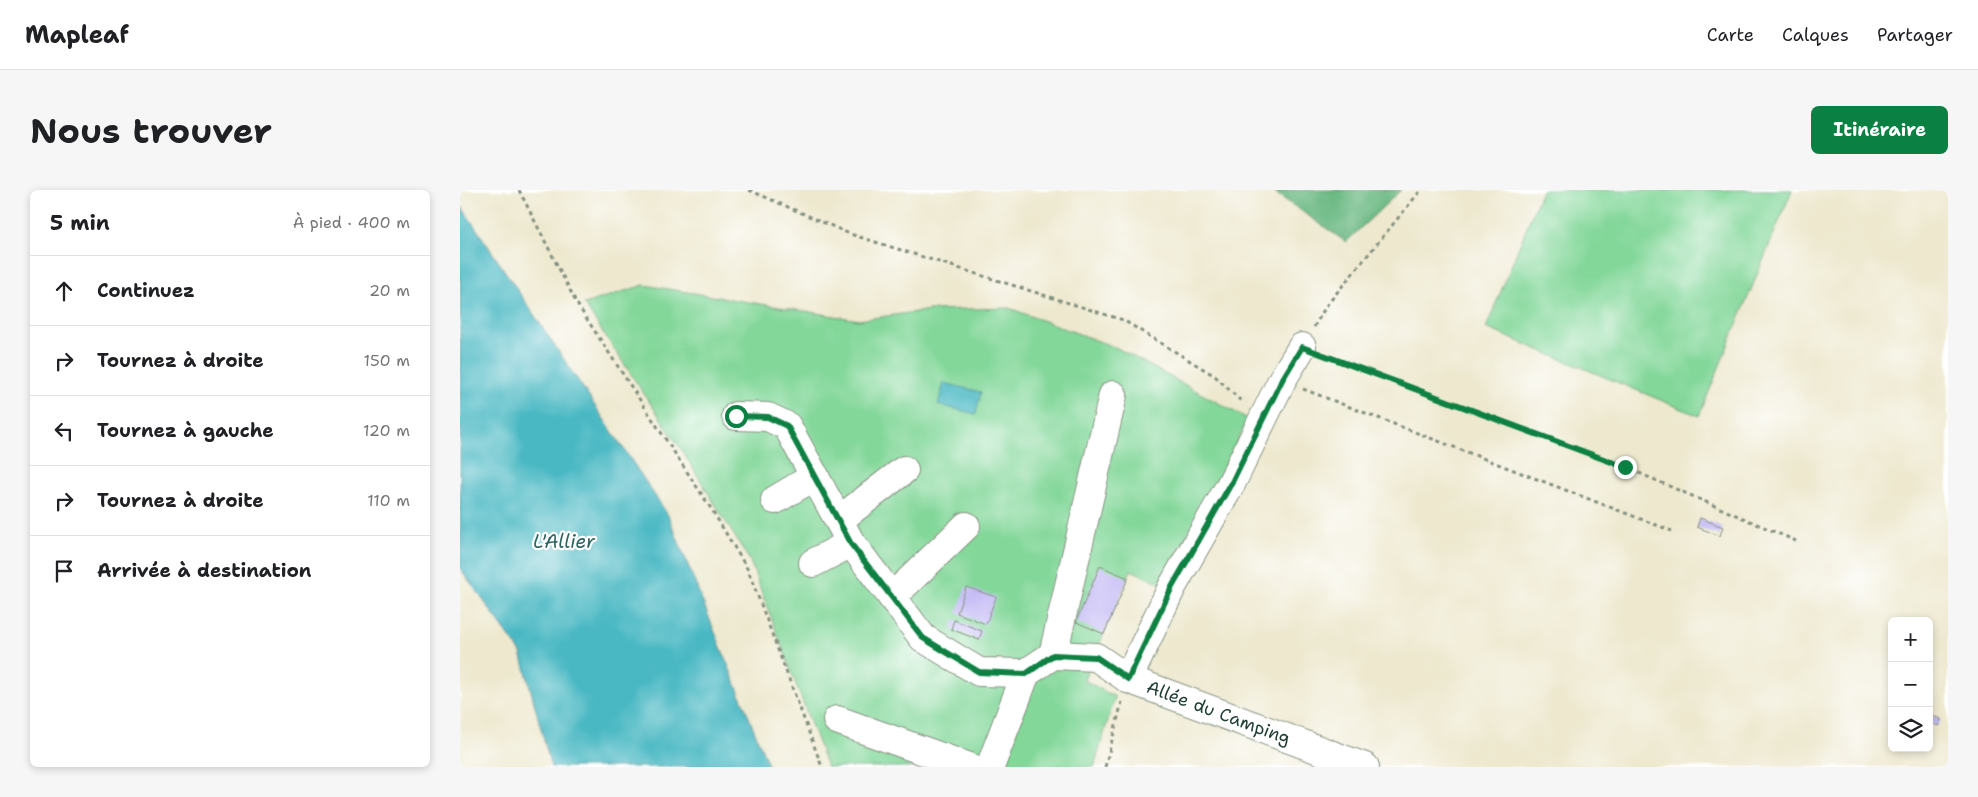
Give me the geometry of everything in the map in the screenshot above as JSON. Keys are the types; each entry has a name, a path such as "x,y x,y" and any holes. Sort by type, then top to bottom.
{"street":[{"path":"1128,679 1172,587 1232,482 1282,380 1302,347"},
{"path":"990,767 1026,674 1053,655 1113,395"},
{"path":"736,416 768,417 787,426 845,532 923,638 979,672 1026,674"},
{"path":"813,563 904,470"},
{"path":"775,500 814,476"},
{"path":"892,597 966,526"},
{"name":"Allée du Camping","path":"1053,655 1096,657 1128,679 1364,767"},
{"path":"837,720 969,767"}],"path":[{"path":"520,190 576,304 712,510 748,570 822,767"},
{"path":"749,190 850,234 1123,320 1215,376 1262,420"},
{"path":"1421,190 1326,306 1302,347 1625,467 1796,542"},
{"path":"1282,380 1672,531"},
{"path":"1105,767 1128,679"}],"green space":[{"path":"1271,190 1401,190 1346,242"},
{"path":"1542,190 1792,190 1699,416 1486,328"},
{"path":"644,285 859,320 930,310 1009,308 1117,348 1248,419 1225,466 1161,583 1131,570 1084,680 1115,697 1094,767 827,767 750,561 681,449 584,304"}],"water":[{"name":"L'Allier","path":"460,204 668,515 769,767 551,767 521,653 460,568"},
{"path":"944,383 981,392 976,414 938,405"}],"building":[{"path":"1700,518 1723,527 1720,536 1697,527"},
{"path":"1100,566 1128,578 1104,634 1076,622"},
{"path":"966,587 996,597 986,624 957,613"},
{"path":"954,620 982,631 979,640 951,629"},
{"path":"1933,716 1941,719 1938,726 1933,724"}],"route":[{"path":"736,416 768,417 787,426 851,544 923,638 979,672 1026,674 1053,655 1096,657 1128,679 1172,587 1232,482 1282,380 1302,347 1625,467"}]}
